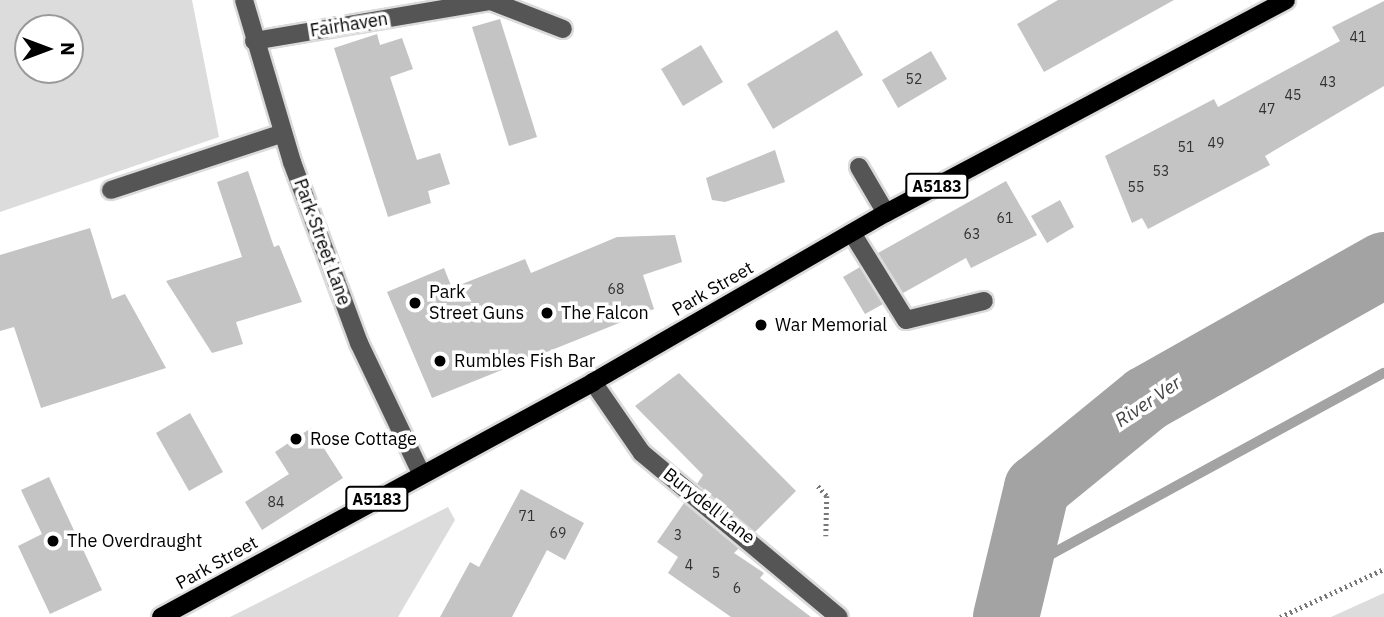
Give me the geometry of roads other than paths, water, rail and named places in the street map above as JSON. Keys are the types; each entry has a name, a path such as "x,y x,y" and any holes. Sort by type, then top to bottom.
{"main road":[{"name":"Park Street","path":"161,617 593,382 886,213 1286,0"}],"street":[{"name":"Park Street Lane","path":"244,0 283,133 359,342 422,475"},
{"name":"Fairhaven","path":"254,41 491,1 563,29"},
{"path":"111,190 283,133"},
{"path":"859,167 886,213"},
{"path":"852,233 905,320 984,301"},
{"name":"Burydell Lane","path":"593,382 642,453 832,615"}],"waterway":[{"name":"River Ver","path":"1006,617 1037,488 1146,399 1384,265"},
{"name":"River Ver","path":"1018,617 1046,557 1384,373"}],"place":[{"name":"Park Street Guns","path":"415,303"},
{"name":"The Falcon","path":"547,313"},
{"name":"War Memorial","path":"761,325"},
{"name":"Rumbles Fish Bar","path":"440,361"},
{"name":"Rose Cottage","path":"296,439"},
{"name":"The Overdraught","path":"53,541"}]}
